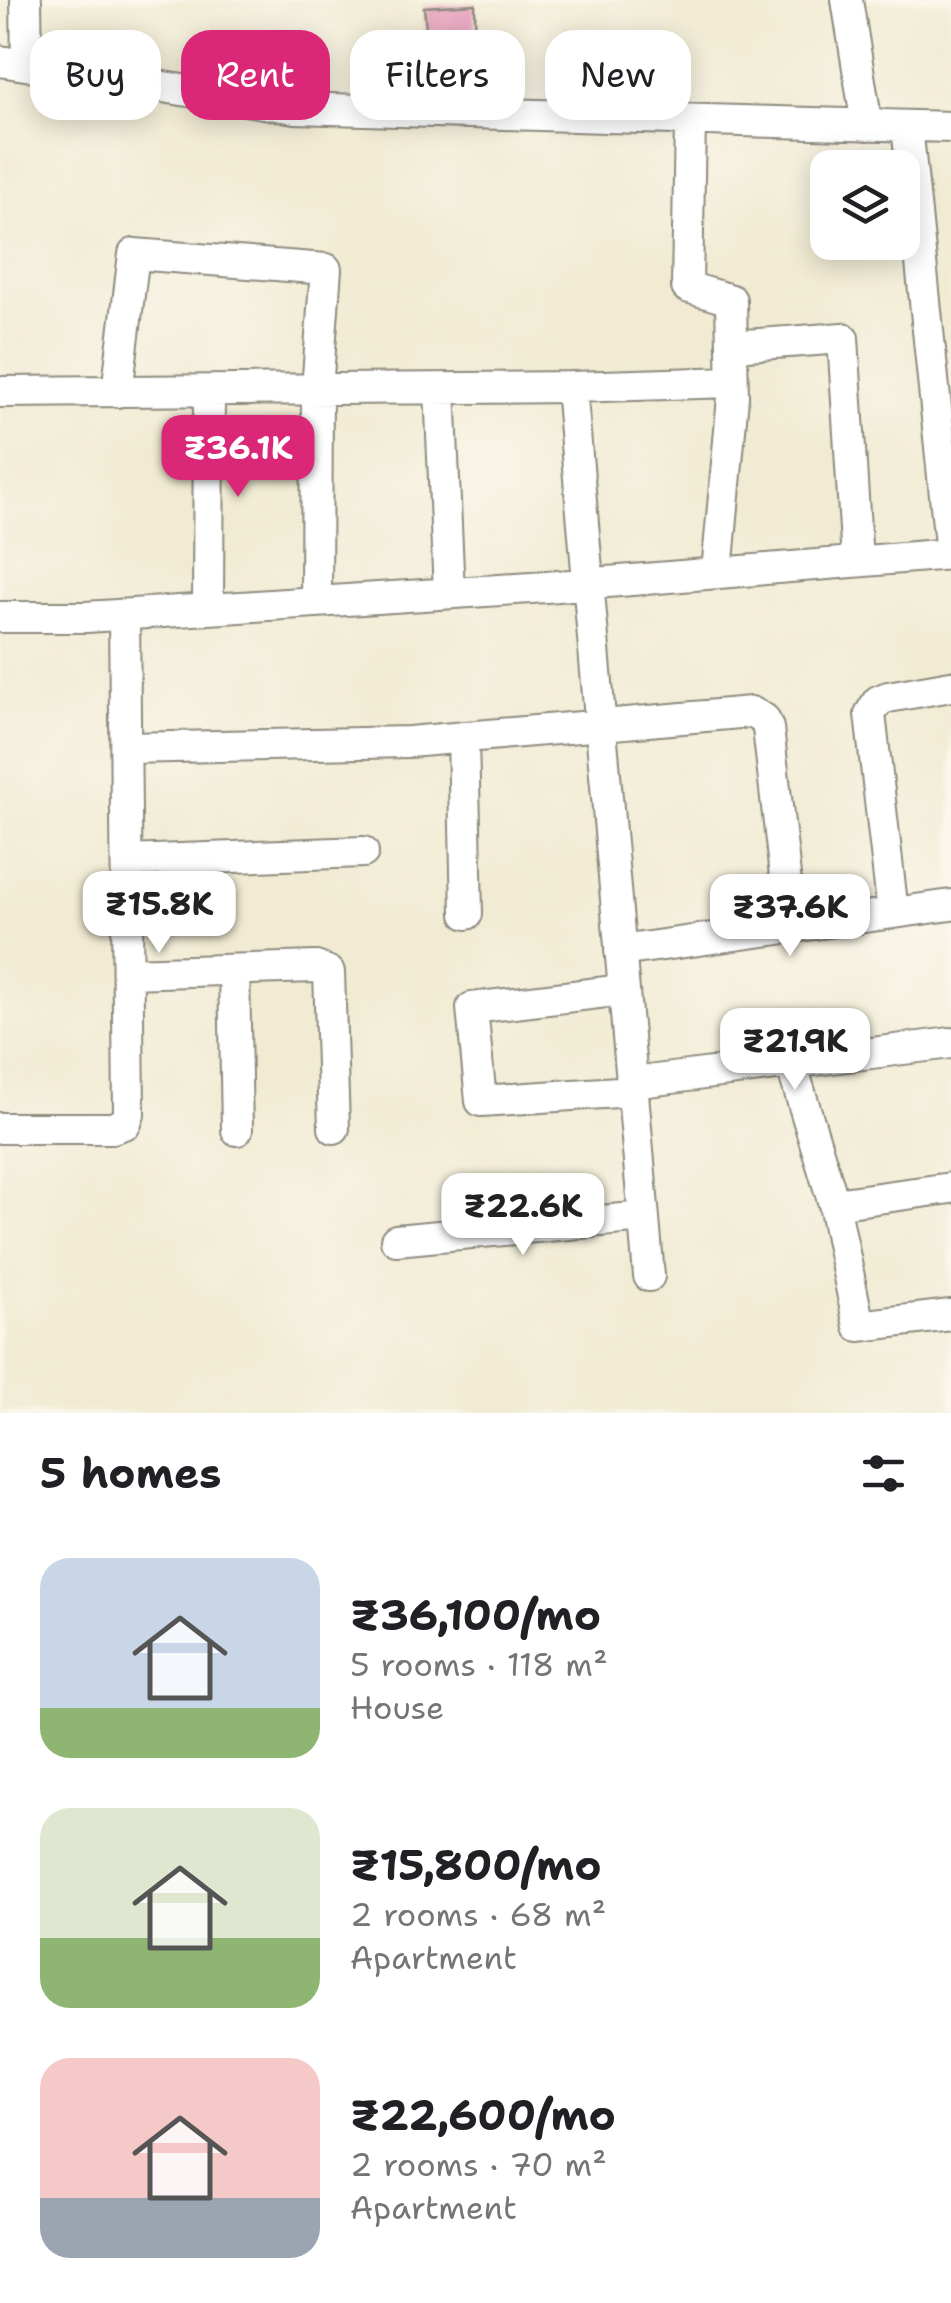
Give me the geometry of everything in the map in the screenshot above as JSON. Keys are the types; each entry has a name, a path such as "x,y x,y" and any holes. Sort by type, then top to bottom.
{"street":[{"path":"26,0 13,63 294,108 951,127"},
{"path":"847,0 867,125"},
{"path":"690,121 687,288 731,300 732,382 717,572"},
{"path":"0,618 316,602 951,554 945,436 907,126"},
{"path":"118,392 134,254 326,269 317,390 316,602"},
{"path":"732,346 843,338 857,561"},
{"path":"0,392 440,389 732,382"},
{"path":"571,387 650,1276"},
{"path":"440,389 449,593"},
{"path":"208,609 209,391"},
{"path":"0,1128 112,1128 126,1122 129,1114 124,614"},
{"path":"893,913 870,714 878,701 888,697 951,686"},
{"path":"126,748 409,742 751,712 764,719 768,728 791,928"},
{"path":"463,737 467,914"},
{"path":"127,860 363,852"},
{"path":"620,952 951,905"},
{"path":"130,973 316,967 329,972 334,1128"},
{"path":"234,970 237,1130"},
{"path":"624,990 472,1008 482,1101 632,1087 951,1044"},
{"path":"792,1063 834,1204 859,1326 951,1315"},
{"path":"834,1204 951,1188"},
{"path":"396,1240 644,1217"}],"building":[{"path":"475,4 475,30 426,30 424,7"}]}
